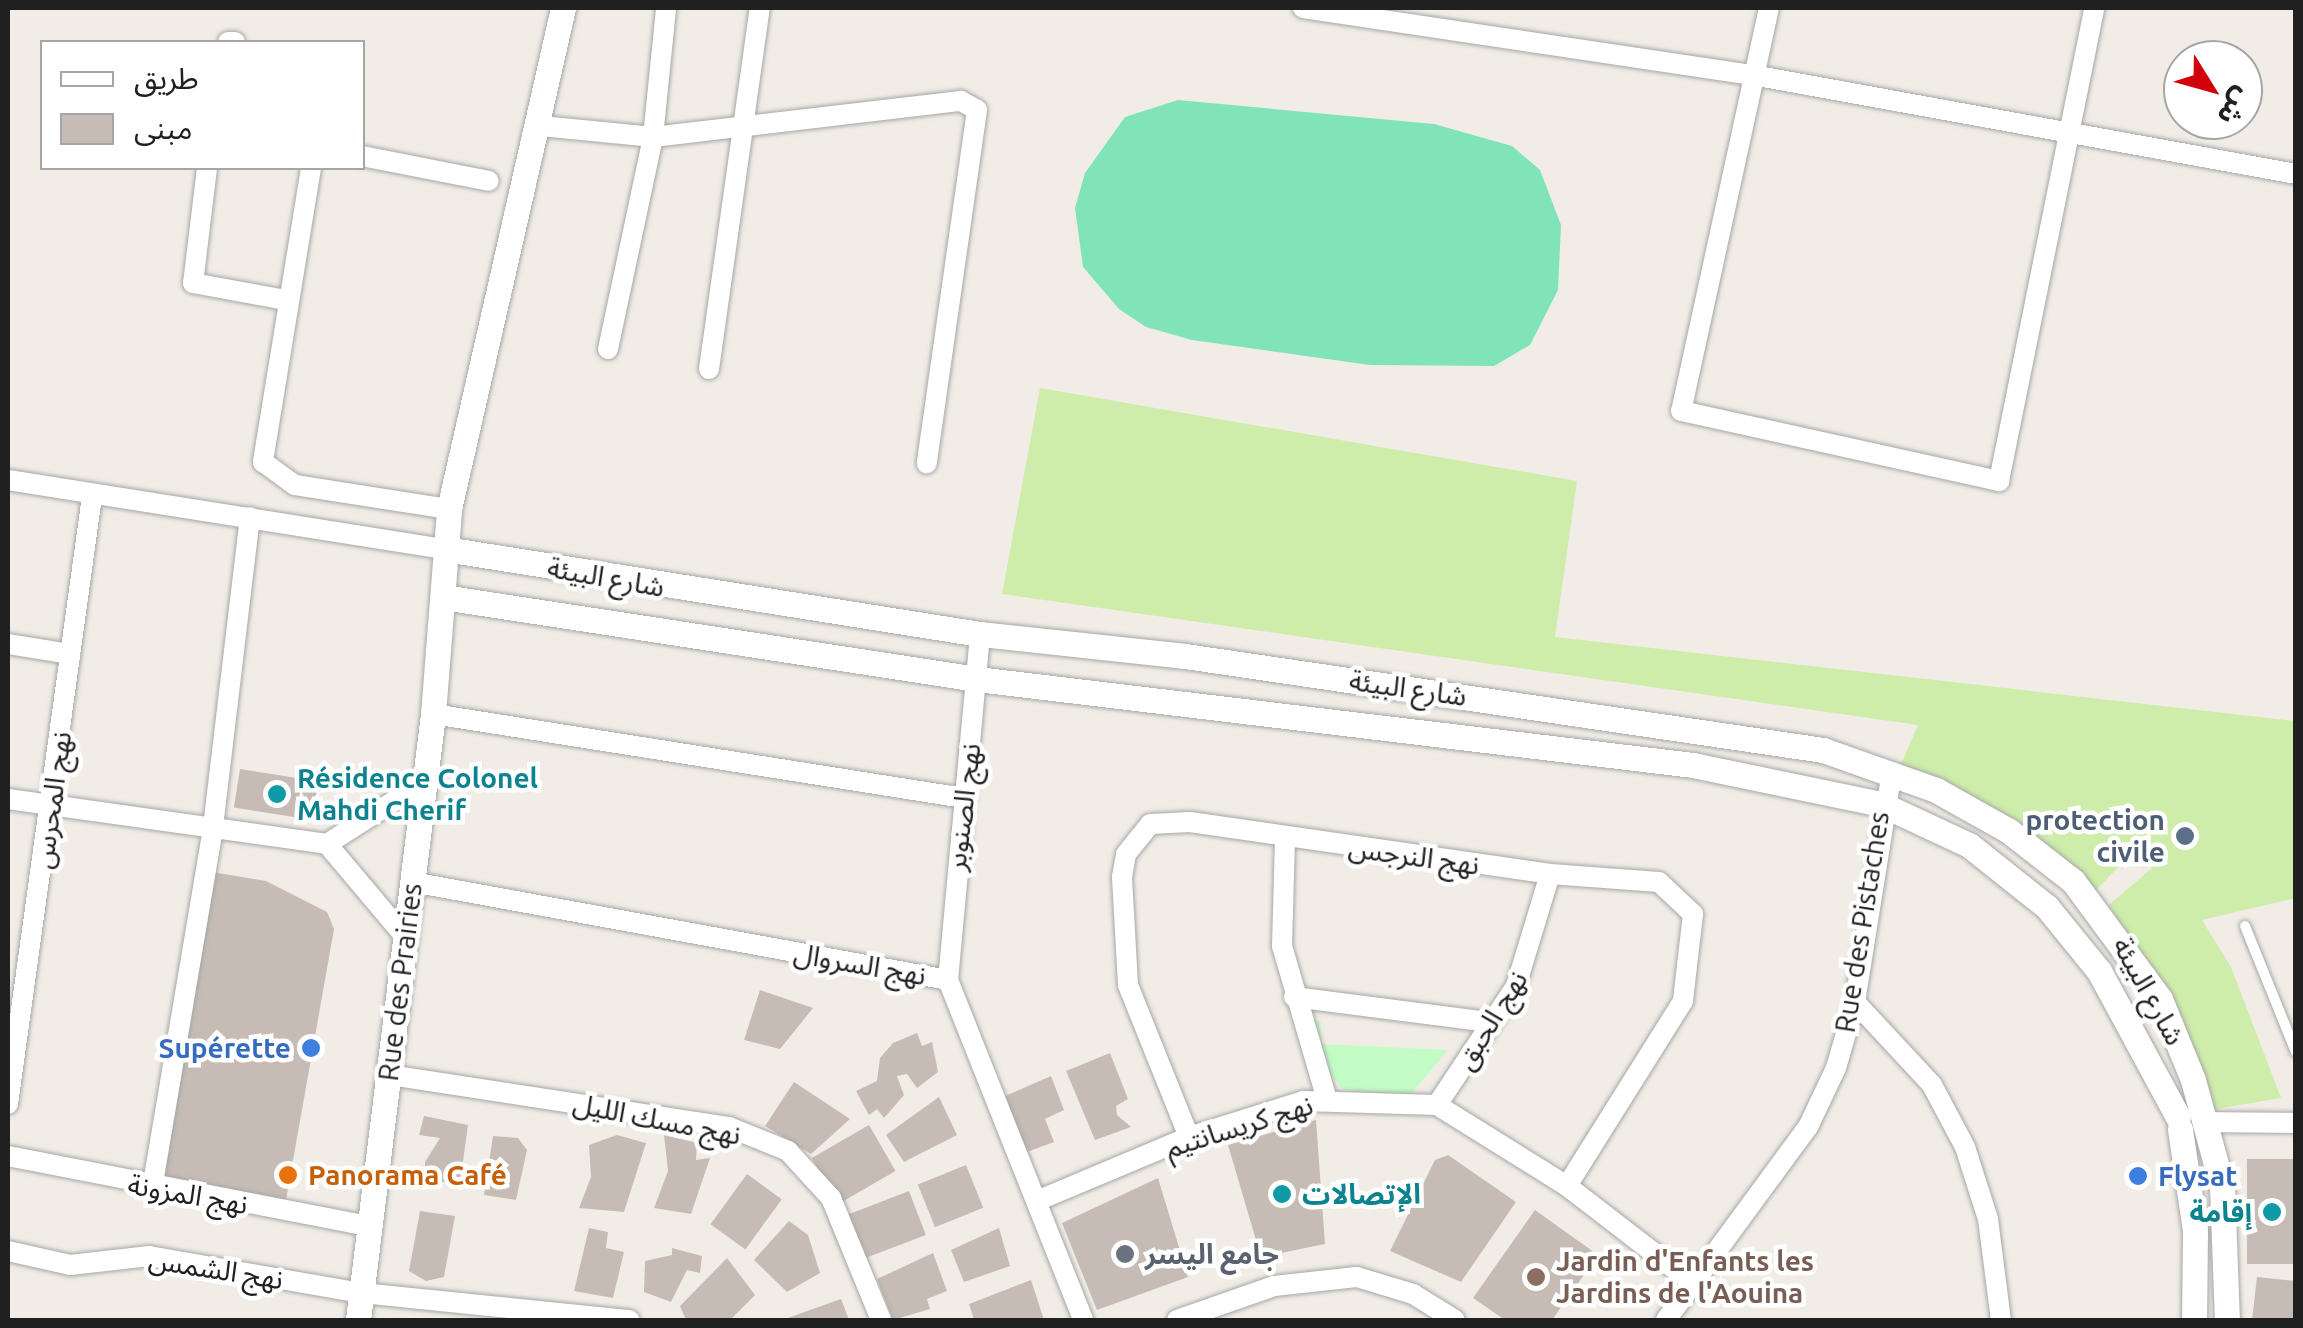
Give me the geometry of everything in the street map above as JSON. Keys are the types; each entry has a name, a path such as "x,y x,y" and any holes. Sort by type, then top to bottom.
{"street":[{"name":"Rue des Prairies","path":"358,1320 389,1075 402,933 433,714 449,509 541,126 563,8"},
{"path":"608,349 652,138 666,8"},
{"path":"709,369 760,8"},
{"path":"1304,8 1341,10 1758,76 2296,174"},
{"path":"1769,8 1758,76 1681,411 1999,481 2073,135 2094,8"},
{"path":"541,126 652,138 961,101 978,110 927,463"},
{"path":"365,157 489,182"},
{"path":"207,170 193,284 286,300"},
{"path":"310,170 262,462 268,473 295,485 449,509"},
{"path":"8,480 444,550"},
{"name":"نهج المحرس","path":"8,1104 18,965 54,806 92,496"},
{"path":"152,1189 213,826 250,517"},
{"name":"شارع البيئة","path":"444,550 980,634 1185,656 1824,750 1892,772 2010,832 2100,909 2160,1000 2228,1235 2227,1320"},
{"name":"شارع البيئة","path":"443,597 978,680 1693,765 1881,804 1969,845 2046,907 2098,972 2194,1121 2194,1320"},
{"name":"نهج الصنوبر","path":"948,980 980,634"},
{"path":"8,644 70,654"},
{"path":"433,714 964,798"},
{"name":"Rue des Pistaches","path":"1666,1320 1808,1127 1854,1002 1881,804 1892,772"},
{"path":"327,844 424,782"},
{"path":"8,799 327,844 402,933"},
{"name":"نهج النرجس","path":"1190,1137 1128,985 1126,854 1150,824 1168,820 1550,874 1659,882 1686,901 1696,937 1682,1001 1663,1041 1566,1186"},
{"path":"1285,838 1278,903 1294,997 1327,1100"},
{"name":"نهج الحبق","path":"1437,1105 1530,956 1550,874"},
{"name":"نهج السروال","path":"412,882 948,980 1039,1200 1083,1320"},
{"path":"1294,997 1489,1022"},
{"path":"1854,1002 1932,1085 1965,1147 1988,1219 2001,1320"},
{"name":"نهج مسك الليل","path":"389,1075 729,1126 788,1151 831,1198 881,1320"},
{"name":"نهج كريسانتيم","path":"1039,1200 1190,1137 1327,1100 1437,1105 1566,1186 1693,1282"},
{"path":"2194,1121 2296,1123"},
{"name":"نهج المزونة","path":"8,1156 152,1189 370,1226"},
{"name":"نهج الشمس","path":"8,1252 70,1265 139,1255 362,1293 630,1320"},
{"path":"1177,1320 1274,1286 1357,1277 1413,1294 1456,1320"}],"lane":[{"path":"2244,926 2296,1052"}],"green space":[{"path":"1178,100 1434,124 1512,146 1540,170 1561,225 1558,290 1530,345 1494,366 1370,365 1192,340 1146,327 1119,309 1083,267 1075,208 1085,173 1125,117"},
{"path":"1040,388 1577,481 1555,637 2295,721 2295,898 2202,920 2231,967 2281,1098 2215,1109 2167,994 2109,905 2160,861 2143,842 2096,890 1969,795 1901,764 1918,725 1002,594"},
{"path":"1313,1021 1320,1021 1321,1044 1448,1050 1410,1095 1343,1090 1318,1056"}],"building":[{"name":"Résidence Colonel Mahdi Cherif","path":"240,769 319,782 313,820 234,808"},
{"path":"212,872 266,881 327,912 334,929 286,1200 158,1178"},
{"path":"760,990 813,1008 780,1049 744,1040"},
{"path":"917,1033 922,1046 932,1042 938,1072 917,1088 907,1074 897,1076 904,1095 884,1118 877,1109 869,1115 856,1091 877,1081 880,1058 893,1043"},
{"path":"1110,1053 1128,1099 1116,1106 1117,1115 1131,1127 1095,1140 1066,1071"},
{"path":"1051,1076 1064,1110 1045,1119 1054,1142 1024,1153 1003,1097"},
{"path":"794,1082 850,1119 811,1154 765,1126"},
{"path":"939,1097 957,1135 904,1162 886,1135"},
{"path":"424,1116 468,1125 460,1183 425,1181 425,1162 440,1138 419,1135"},
{"name":"الإتصالات","path":"1316,1120 1325,1244 1261,1257 1228,1145"},
{"path":"869,1125 895,1171 838,1204 812,1158"},
{"path":"617,1135 646,1143 624,1212 579,1208 591,1177 589,1145"},
{"path":"664,1135 697,1143 696,1160 710,1158 691,1214 654,1208 668,1171"},
{"path":"493,1136 518,1138 527,1150 516,1200 484,1195"},
{"path":"1448,1155 1516,1202 1461,1282 1390,1251 1435,1160"},
{"name":"إقامة","path":"2247,1159 2296,1159 2296,1264 2247,1264"},
{"path":"966,1165 983,1208 935,1227 918,1184"},
{"path":"747,1174 782,1199 745,1249 711,1224"},
{"name":"جامع اليسر","path":"1158,1178 1188,1277 1097,1310 1062,1223"},
{"path":"909,1191 926,1235 864,1259 847,1215"},
{"name":"Jardin d'Enfants les Jardins de l'Aouina","path":"1535,1210 1598,1255 1552,1320 1505,1320 1473,1298"},
{"path":"420,1211 455,1216 444,1277 426,1281 409,1271"},
{"path":"789,1221 808,1235 820,1273 787,1292 754,1260"},
{"path":"589,1228 608,1232 606,1248 624,1252 613,1298 574,1291"},
{"path":"999,1228 1010,1266 964,1282 951,1250"},
{"path":"672,1248 702,1256 700,1273 687,1270 671,1302 644,1292 645,1261 672,1255"},
{"path":"933,1253 947,1291 927,1299 930,1309 893,1320 877,1279"},
{"path":"727,1258 755,1295 730,1320 686,1320 680,1306"},
{"name":"إقامة","path":"2257,1277 2296,1281 2296,1320 2252,1320"},
{"path":"1031,1280 1044,1320 974,1320 969,1304"},
{"path":"841,1299 849,1320 782,1320"}],"place":[{"name":"Résidence Colonel Mahdi Cherif","path":"277,794"},
{"name":"protection civile","path":"2185,836"},
{"name":"Supérette","path":"311,1048"},
{"name":"Panorama Café","path":"288,1175"},
{"name":"Flysat","path":"2138,1176"},
{"name":"الإتصالات","path":"1282,1194"},
{"name":"إقامة","path":"2272,1212"},
{"name":"جامع اليسر","path":"1125,1254"},
{"name":"Jardin d'Enfants les Jardins de l'Aouina","path":"1536,1277"}]}
